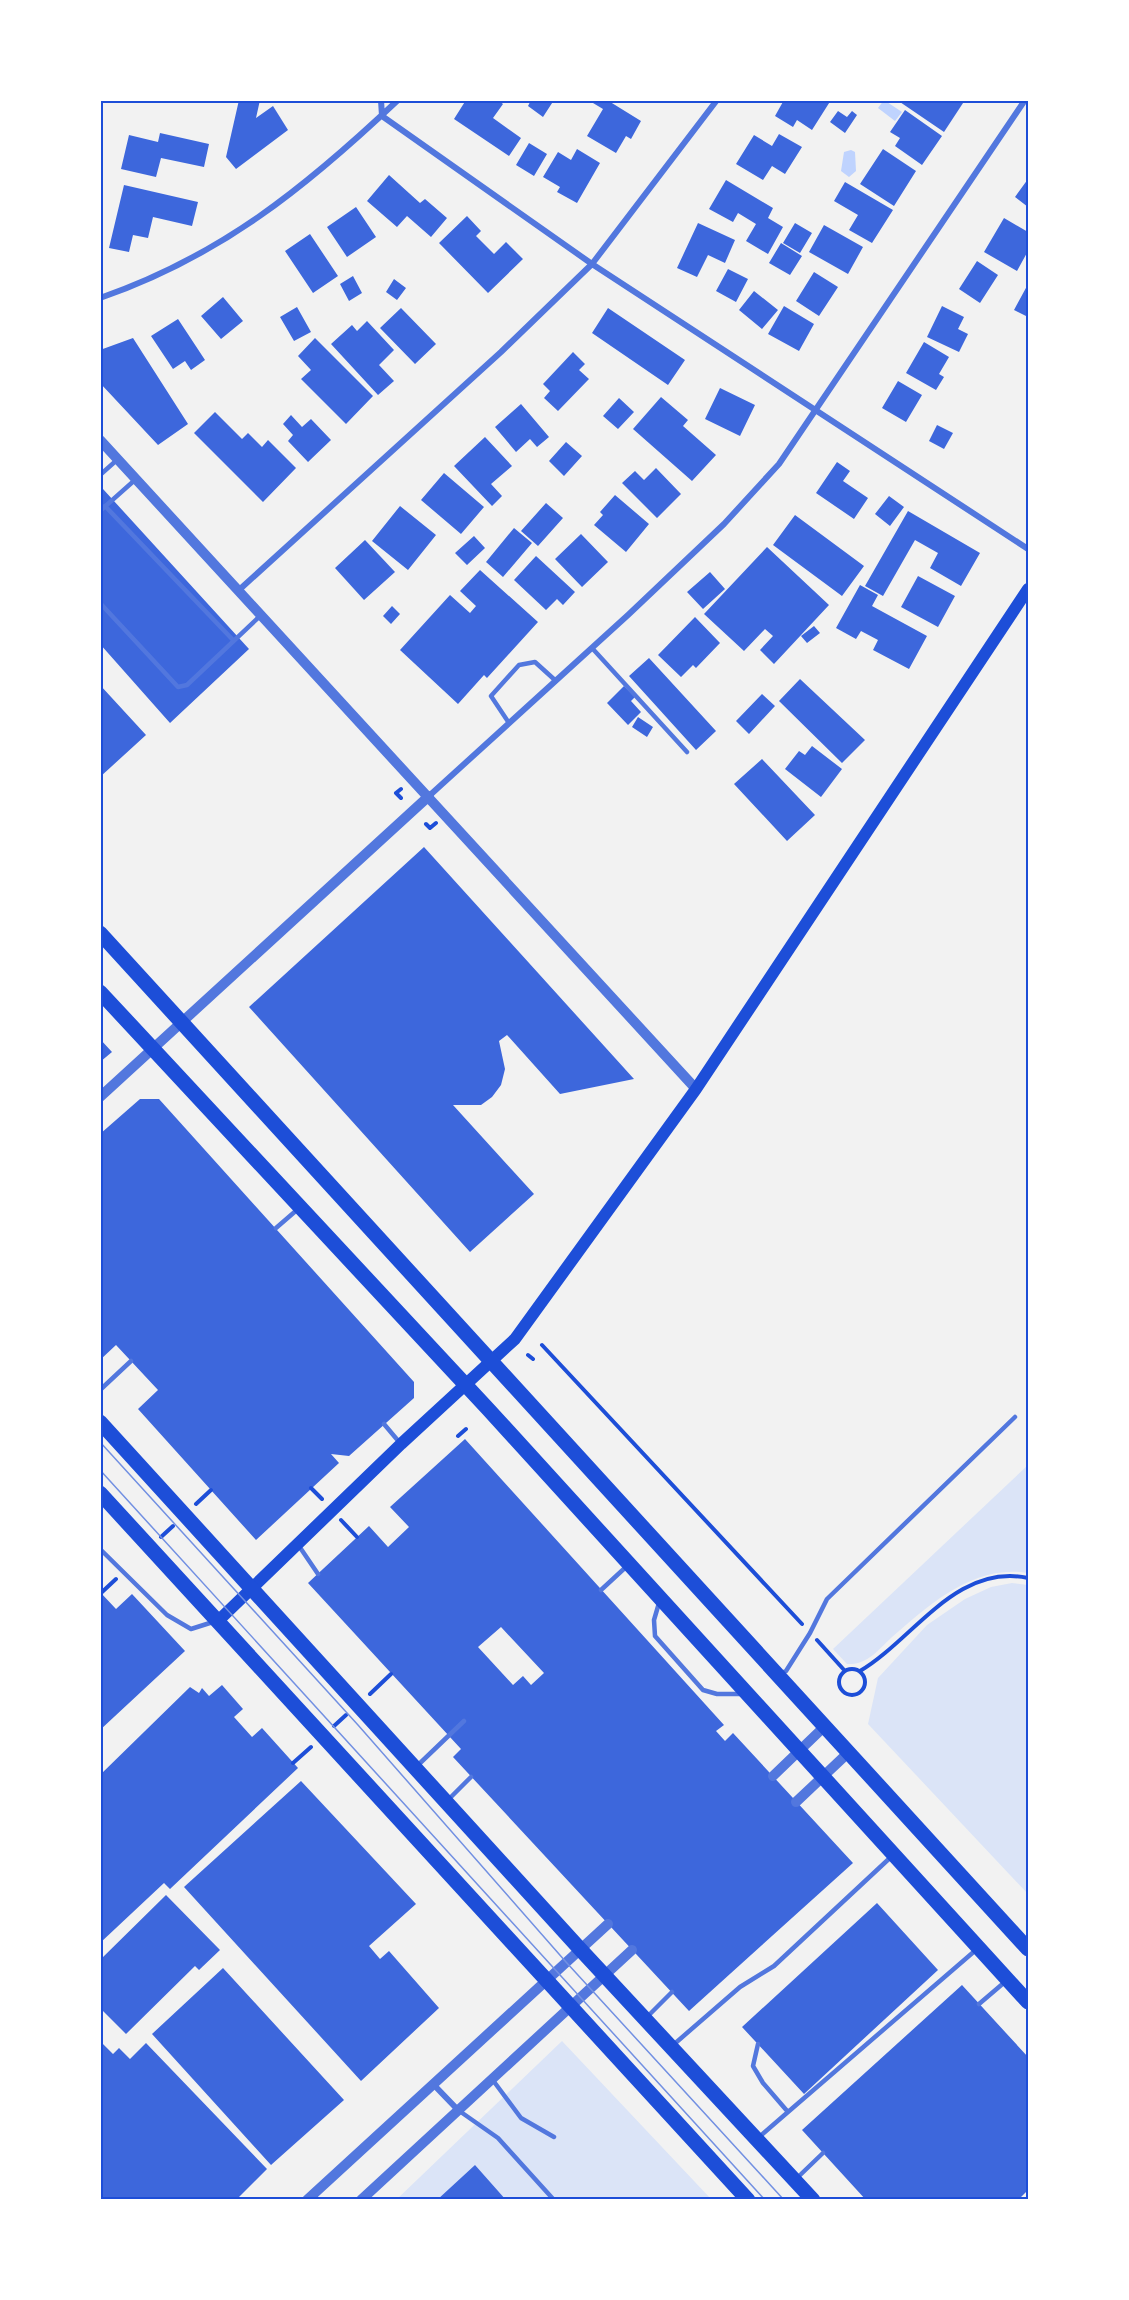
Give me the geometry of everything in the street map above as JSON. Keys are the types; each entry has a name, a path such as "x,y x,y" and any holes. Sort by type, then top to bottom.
{"main road":[{"path":"218,1620 250,1586 400,1444 515,1339 696,1089 1029,590"},
{"path":"100,933 1029,1949"},
{"path":"100,992 465,1384 1029,2002"},
{"path":"100,1422 580,1949 813,2199"},
{"path":"100,1493 748,2199"}],"street":[{"path":"381,100 382,116"},
{"path":"100,298 144,283 195,257 291,196 339,157 398,100"},
{"path":"239,590 501,352 592,264 717,100"},
{"path":"100,1097 592,648 724,524 779,464 818,410 1025,100"},
{"path":"382,116 592,264 1029,549"},
{"path":"100,440 696,1089"},
{"path":"772,1776 825,1726"},
{"path":"796,1802 849,1752"},
{"path":"307,2199 608,1924"},
{"path":"361,2199 633,1950"},
{"path":"433,2084 458,2110"}],"lane":[{"path":"100,475 118,459"},
{"path":"100,511 136,479"},
{"path":"105,506 233,640"},
{"path":"100,603 178,687 187,685 262,614"},
{"path":"592,648 687,752"},
{"path":"509,723 491,696 519,665 535,662 556,681"},
{"path":"276,1228 300,1207"},
{"path":"100,1390 131,1361"},
{"path":"778,1675 786,1671 810,1633 827,1599 1015,1417"},
{"path":"384,1424 400,1444"},
{"path":"297,1543 318,1574"},
{"path":"100,1549 167,1615 191,1629 218,1620"},
{"path":"602,1590 630,1564"},
{"path":"660,1598 654,1620 656,1636 703,1690 717,1694 748,1694"},
{"path":"415,1768 464,1721"},
{"path":"446,1802 471,1777"},
{"path":"671,2046 740,1987 774,1966 894,1854"},
{"path":"756,2140 979,1947"},
{"path":"979,2004 1008,1979"},
{"path":"645,2018 672,1992"},
{"path":"758,2044 753,2066 788,2112"},
{"path":"492,2079 521,2118 554,2138"},
{"path":"458,2110 498,2138 554,2199"},
{"path":"795,2180 824,2153"}],"path":[{"path":"396,794 401,798"},
{"path":"426,824 430,828"},
{"path":"542,1345 845,1671 860,1671 879,1660 940,1604 969,1587 989,1578 1012,1575 1029,1578"},
{"path":"528,1355 533,1359"},
{"path":"458,1436 466,1429"},
{"path":"845,1671 840,1678 840,1687 846,1694 855,1695 865,1687 865,1678 860,1671"},
{"path":"367,1696 391,1674"},
{"path":"326,1733 351,1711"},
{"path":"293,1763 318,1740"}],"shaded area":[{"path":"1028,1465 1028,1573 1008,1572 989,1575 954,1589 922,1612 872,1656 861,1662 847,1664 833,1649"},
{"path":"1012,1583 1028,1585 1028,1894 868,1724 878,1678 927,1625 965,1599 991,1587"},
{"path":"562,2041 711,2199 396,2200"}],"water":[{"path":"884,100 902,112 895,121 878,108"},
{"path":"851,150 855,152 856,171 849,177 841,171 844,152"}],"building":[{"path":"239,100 260,100 256,118 273,106 288,130 236,169 226,157"},
{"path":"466,100 498,100 503,104 493,118 521,138 509,156 454,119"},
{"path":"531,100 554,100 543,117 528,106"},
{"path":"588,100 607,100 641,121 631,139 626,136 616,153 587,136 603,109"},
{"path":"784,100 831,100 812,130 797,120 793,127 775,116"},
{"path":"897,100 965,100 944,132"},
{"path":"905,110 942,136 922,165 895,146 900,138 890,132"},
{"path":"838,111 847,117 852,111 857,115 845,133 830,122"},
{"path":"160,133 209,144 204,167 161,158 156,177 121,169 129,135 158,142"},
{"path":"779,134 802,147 785,174 772,166 763,180 736,164 754,135 772,146"},
{"path":"529,143 547,154 534,176 516,165"},
{"path":"577,149 600,163 577,203 557,192 560,187 543,177 558,152 571,160"},
{"path":"883,149 916,171 894,206 860,184"},
{"path":"389,175 420,203 425,199 447,218 431,237 407,216 397,227 367,201"},
{"path":"1028,179 1028,207 1015,197"},
{"path":"726,180 773,208 768,218 783,227 768,254 746,241 756,224 738,213 733,222 709,209"},
{"path":"845,182 893,210 872,243 849,230 858,215 834,201"},
{"path":"124,185 198,202 192,226 153,217 148,238 133,235 129,252 109,248"},
{"path":"356,207 376,237 347,257 327,227"},
{"path":"467,216 481,231 476,236 494,254 506,242 523,259 488,293 439,243"},
{"path":"1004,218 1028,232 1028,251 1017,271 984,252"},
{"path":"698,223 735,240 725,263 708,255 697,277 677,268"},
{"path":"795,223 812,233 800,253 783,243"},
{"path":"824,225 863,247 848,274 809,252"},
{"path":"310,234 338,276 313,293 285,251"},
{"path":"781,243 802,256 790,275 769,263"},
{"path":"977,261 998,275 980,303 959,289"},
{"path":"728,269 748,279 736,302 716,291"},
{"path":"814,272 838,287 819,316 796,301"},
{"path":"353,276 362,293 349,301 340,284"},
{"path":"394,279 406,288 397,300 386,292"},
{"path":"1028,287 1028,317 1014,310"},
{"path":"754,291 778,310 762,329 739,310"},
{"path":"223,297 243,321 221,339 201,316"},
{"path":"784,306 814,324 799,351 768,334"},
{"path":"942,306 964,317 958,329 968,334 959,352 927,337"},
{"path":"297,307 311,332 294,341 280,317"},
{"path":"401,308 436,344 415,364 380,328"},
{"path":"608,308 685,360 668,385 592,333"},
{"path":"178,319 205,360 191,370 185,361 173,369 151,336"},
{"path":"367,321 394,350 379,365 394,381 378,395 331,344 352,325 357,331"},
{"path":"133,338 188,424 158,445 100,383 100,350"},
{"path":"315,338 373,396 346,424 301,379 311,370 298,356"},
{"path":"924,342 949,357 939,374 944,377 936,390 906,373"},
{"path":"573,352 585,364 579,370 589,379 558,411 544,398 550,391 543,384"},
{"path":"898,381 922,395 906,422 882,408"},
{"path":"720,388 755,405 740,436 705,419"},
{"path":"661,397 688,420 683,426 716,455 692,481 633,429"},
{"path":"619,398 634,412 618,429 603,416"},
{"path":"521,404 549,437 537,447 530,439 516,452 495,427"},
{"path":"215,412 242,439 248,433 262,447 268,440 296,468 263,502 194,433"},
{"path":"291,415 302,427 311,419 331,440 308,462 288,441 293,435 283,424"},
{"path":"937,425 953,433 944,449 929,441"},
{"path":"485,437 512,466 491,484 502,496 492,506 454,466"},
{"path":"566,442 582,456 564,476 549,461"},
{"path":"837,462 850,471 843,481 868,498 854,519 816,493"},
{"path":"656,468 681,494 657,518 622,483 635,471 644,480"},
{"path":"444,473 484,507 461,534 421,500"},
{"path":"103,489 249,649 170,723 100,644 100,492"},
{"path":"615,495 649,524 626,552 594,525 603,515 600,512"},
{"path":"889,496 904,507 890,526 875,514"},
{"path":"546,503 563,518 538,546 521,531"},
{"path":"400,506 436,535 408,570 372,541"},
{"path":"908,511 980,553 961,586 930,568 938,553 915,540 883,596 865,586"},
{"path":"795,515 864,566 842,596 773,545"},
{"path":"514,528 532,543 503,577 486,562"},
{"path":"581,534 608,562 582,587 555,559"},
{"path":"474,536 485,548 467,565 455,553"},
{"path":"365,540 395,572 364,600 335,568"},
{"path":"767,547 829,605 774,664 760,650 773,636 765,629 744,651 704,614"},
{"path":"536,556 575,592 563,605 557,599 546,610 514,580"},
{"path":"480,570 538,622 487,678 484,675 458,704 400,650 450,595 470,613 476,606 460,591"},
{"path":"710,572 725,589 703,609 687,592"},
{"path":"918,576 955,596 938,627 901,607"},
{"path":"860,585 878,595 872,606 927,636 909,669 873,650 878,640 861,631 856,639 836,628"},
{"path":"392,606 400,614 391,624 383,616"},
{"path":"695,617 720,643 696,668 693,665 681,677 658,655"},
{"path":"814,626 820,633 807,643 801,636"},
{"path":"649,658 716,731 696,750 629,676"},
{"path":"800,679 865,740 842,763 779,701"},
{"path":"100,685 146,735 100,777"},
{"path":"624,686 635,697 631,701 641,712 628,725 607,703"},
{"path":"762,694 775,706 749,734 736,721"},
{"path":"638,717 653,727 647,737 632,727"},
{"path":"812,746 842,769 821,797 785,769 799,751 805,755"},
{"path":"762,759 815,815 787,841 734,784"},
{"path":"424,847 634,1079 560,1094 507,1035 499,1041 505,1069 501,1085 492,1097 481,1105 453,1105 534,1194 470,1252 249,1007"},
{"path":"100,1039 112,1052 100,1062"},
{"path":"140,1099 159,1099 414,1382 414,1398 349,1456 331,1454 339,1463 256,1540 138,1409 158,1390 116,1345 100,1360 100,1134"},
{"path":"465,1439 724,1725 716,1731 725,1741 733,1733 853,1863 689,2011 453,1757 461,1749 308,1583 369,1526 388,1547 409,1527 390,1507","holes":["501,1627 544,1673 531,1685 523,1676 513,1685 478,1647"]},
{"path":"100,1592 116,1609 132,1594 185,1651 100,1730"},
{"path":"222,1685 243,1709 234,1717 252,1737 262,1728 298,1768 170,1889 164,1883 100,1943 100,1775 190,1687 199,1693 202,1688 209,1696"},
{"path":"301,1781 416,1904 369,1946 380,1959 389,1951 439,2008 361,2081 184,1887"},
{"path":"166,1895 220,1950 199,1970 195,1966 126,2034 100,2008 100,1960"},
{"path":"877,1903 938,1970 804,2094 742,2027"},
{"path":"223,1968 344,2100 271,2165 152,2034"},
{"path":"962,1985 1028,2057 1028,2190 1018,2200 866,2200 802,2130"},
{"path":"100,2041 113,2054 119,2048 130,2059 146,2043 267,2169 236,2200 100,2200"},
{"path":"475,2165 506,2200 437,2200"}],"tram line":[{"path":"100,1442 358,1725 566,1962 784,2200"},
{"path":"100,1470 765,2200"}]}
